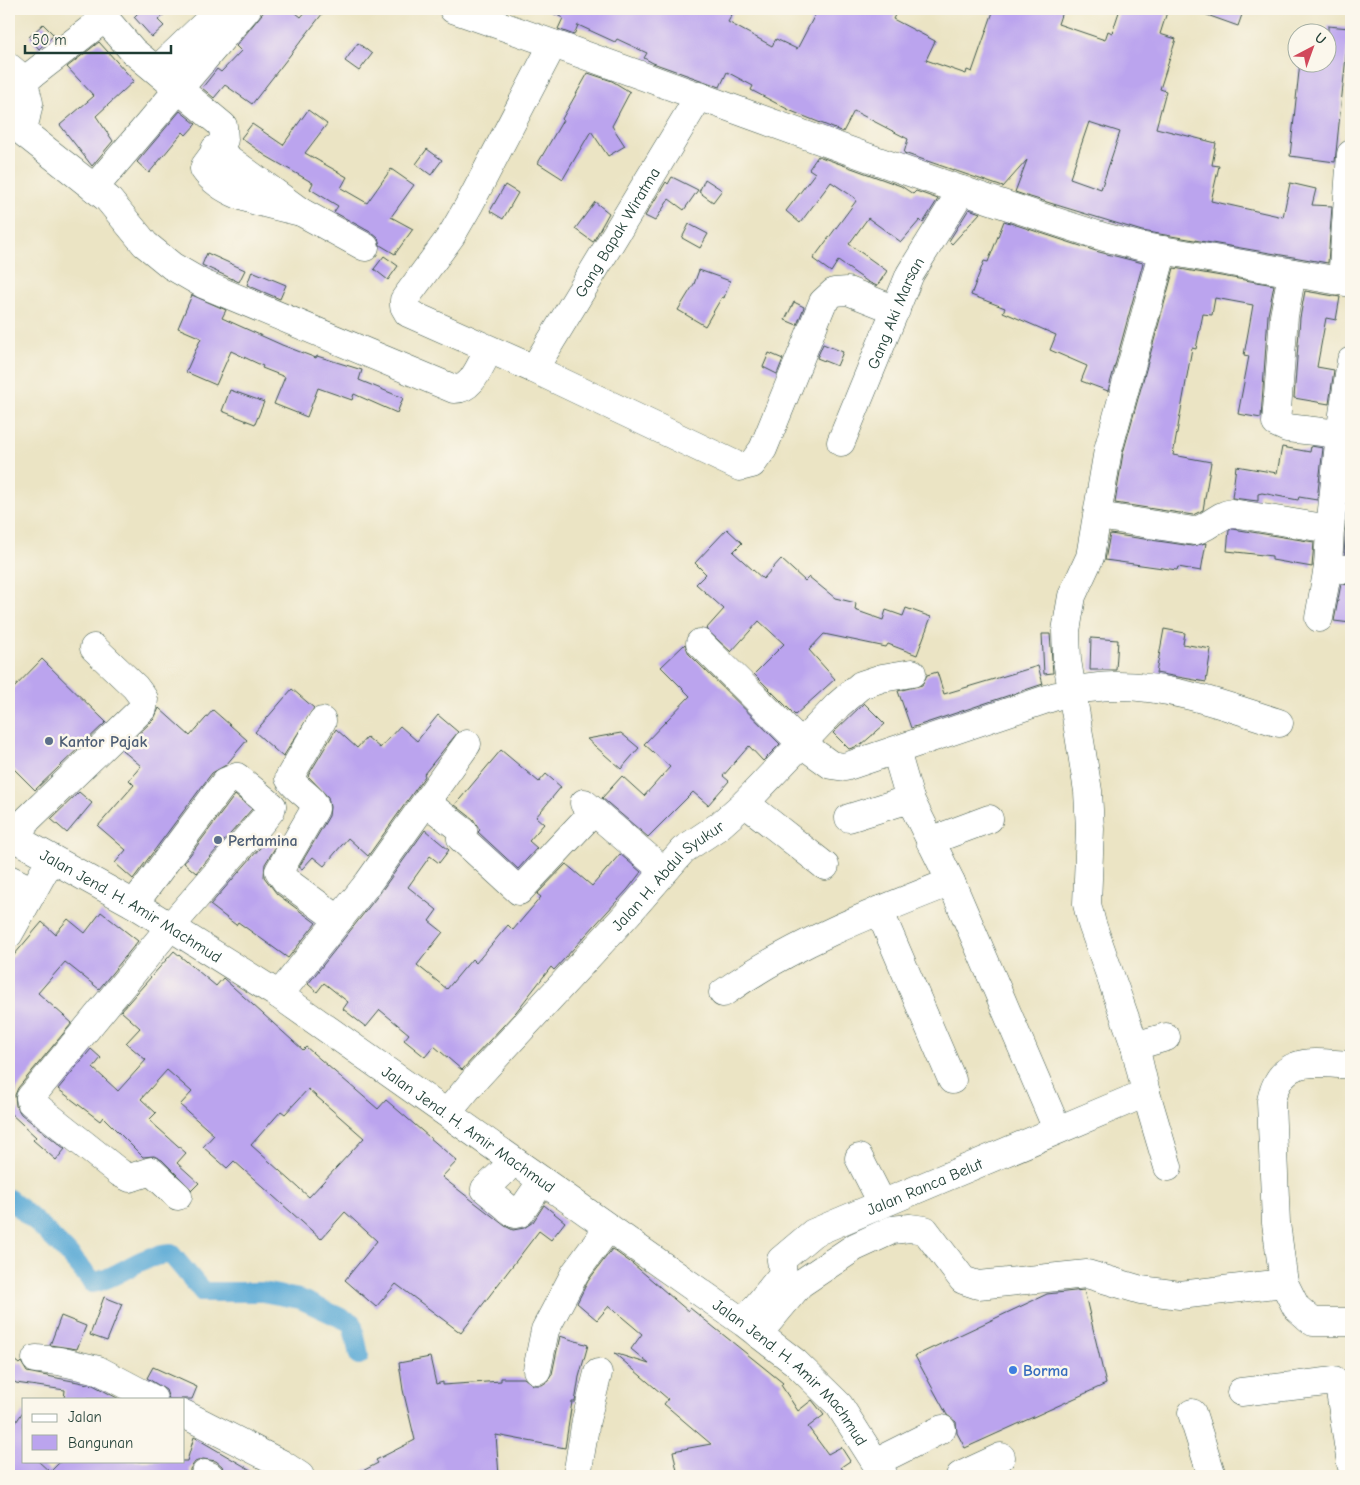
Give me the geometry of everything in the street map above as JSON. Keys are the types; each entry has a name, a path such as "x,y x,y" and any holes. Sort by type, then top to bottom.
{"main road":[{"path":"157,70 221,9"},
{"path":"94,188 248,9"},
{"path":"453,9 962,190 1104,237 1139,246 1347,282 1351,154"},
{"path":"365,247 300,212 215,150 224,140 223,126 133,51 101,13 36,72 16,73 30,103 23,132 108,199 145,244 172,266 203,284 454,389 462,390 468,386 489,350"},
{"path":"554,44 451,236 404,300 404,306 408,312 534,369 740,467 752,464 764,449 823,302 834,292 848,290 896,310"},
{"name":"Gang Bapak Wiratma","path":"534,369 700,96"},
{"name":"Gang Aki Marsan","path":"842,442 910,274 962,190"},
{"path":"1163,250 1108,450 1090,557 1072,596 1066,631 1064,693 1088,791 1090,829 1087,904 1092,924 1135,1046 1146,1093 1168,1167"},
{"path":"1292,273 1284,316 1276,422 1286,428 1340,434"},
{"path":"1319,618 1340,569 1330,529 1340,434 1351,360"},
{"path":"1111,518 1194,531 1204,529 1223,514 1232,513 1330,529"},
{"path":"700,643 802,744 831,765 844,766 896,751 1064,693 1115,686 1162,690 1219,702 1279,723"},
{"path":"12,837 27,820 143,708 144,699 135,687 94,648"},
{"name":"Jalan H. Abdul Syukur","path":"447,1113 477,1077 684,850 719,826 745,803 838,705 861,685 882,678 912,673"},
{"path":"322,722 289,778 293,786 313,802 315,810 278,871 286,882 340,920"},
{"path":"279,996 340,920 427,803 467,744"},
{"path":"896,751 910,800 951,882 1057,1129"},
{"path":"134,904 225,782 236,777 272,806 271,810 170,926 30,1098 31,1102 120,1174 130,1178 150,1171 178,1196"},
{"path":"849,818 910,800"},
{"path":"427,803 463,831 461,838 520,891 589,807 664,871"},
{"path":"745,803 825,866"},
{"path":"930,841 989,819"},
{"name":"Jalan Jend. H. Amir Machmud","path":"12,837 134,904 279,996 751,1329 795,1362 839,1405 880,1469"},
{"path":"9,934 52,859"},
{"path":"9,879 33,891"},
{"path":"723,993 754,971 793,950 879,910 951,882"},
{"path":"879,910 952,1080"},
{"path":"1135,1046 1166,1037"},
{"path":"1351,1065 1302,1062 1282,1076 1274,1086 1271,1101 1276,1223 1284,1282 1296,1307 1313,1322 1351,1322"},
{"name":"Jalan Ranca Belut","path":"751,1329 783,1274 781,1260 803,1239 813,1233 898,1212 1057,1129 1146,1093"},
{"path":"859,1158 898,1212 925,1230 963,1280 978,1285 1087,1274 1140,1290 1180,1295 1284,1282"},
{"path":"512,1160 504,1171 485,1189 515,1214 520,1212 542,1181"},
{"path":"751,1329 800,1284 855,1248 892,1230 898,1212"},
{"path":"537,1370 544,1330 575,1273 608,1228"},
{"path":"36,1359 59,1361 98,1370 151,1398"},
{"path":"577,1476 589,1408 598,1373"},
{"path":"1241,1392 1334,1381 1339,1385 1351,1464"},
{"path":"1192,1412 1212,1476"},
{"path":"185,1415 282,1464 300,1476"},
{"path":"880,1469 942,1429"},
{"path":"960,1476 1001,1457"}],"building":[{"path":"142,9 170,9 158,20 164,26 152,37 134,17"},
{"path":"266,9 291,9 301,17 308,9 326,9 252,104 225,85 214,98 202,88 217,69 221,72 241,51 236,46"},
{"path":"544,9 735,9 728,22 772,46 776,39 797,49 818,9 898,9 893,19 935,41 926,60 966,74 967,70 972,72 994,9 1063,9 1058,24 1105,40 1108,31 1112,33 1120,9 1168,9 1160,34 1176,39 1160,89 1166,91 1156,128 1216,143 1212,165 1219,166 1211,201 1283,217 1290,183 1316,189 1312,205 1332,206 1328,263 1142,231 1027,196 1015,192 1027,160 1003,187 904,153 908,139 854,111 843,132 791,111 751,90 753,86 727,72 720,87 653,63 644,58 647,53 617,39 615,42 578,25 574,35 558,29 563,18","holes":["1089,122 1120,132 1101,189 1070,178"]},
{"path":"1197,9 1244,9 1238,26 1196,11"},
{"path":"43,24 54,35 39,49 29,37"},
{"path":"1338,27 1349,28 1335,162 1290,156 1299,72 1338,72"},
{"path":"99,42 134,81 96,116 113,141 92,166 60,125 94,96 67,67"},
{"path":"358,43 372,54 359,71 345,61"},
{"path":"588,73 612,81 630,92 612,126 625,146 608,156 591,131 563,179 538,163"},
{"path":"308,110 327,124 305,153 347,177 341,188 367,203 391,169 414,185 391,217 413,229 395,254 380,245 378,238 372,233 334,212 338,206 310,189 313,183 266,156 241,138 252,124 283,145"},
{"path":"180,111 196,124 186,135 183,132 149,173 137,162"},
{"path":"427,149 442,160 431,175 416,164"},
{"path":"818,156 901,186 913,194 916,191 938,199 923,223 920,220 901,242 868,218 849,244 887,271 877,286 838,261 831,272 813,259 856,201 855,198 831,182 800,223 786,211 815,173 809,169"},
{"path":"672,177 698,190 684,210 669,199 655,221 645,216 666,182 668,184"},
{"path":"705,179 722,190 713,202 699,192"},
{"path":"505,185 518,193 503,219 490,211"},
{"path":"595,202 609,213 593,242 575,229"},
{"path":"969,209 980,213 952,244 949,241"},
{"path":"1004,221 1099,252 1143,263 1108,391 1081,381 1087,366 1050,350 1056,335 1003,312 1005,308 971,295 984,261 988,262"},
{"path":"689,224 708,234 700,248 682,238"},
{"path":"207,253 245,270 239,282 202,265"},
{"path":"384,256 398,266 388,280 374,269"},
{"path":"1174,268 1274,285 1268,315 1261,418 1238,414 1249,356 1244,355 1253,305 1215,298 1212,315 1203,314 1196,349 1192,348 1173,455 1211,462 1203,510 1193,515 1115,503 1123,453"},
{"path":"699,270 730,281 724,298 722,297 705,326 678,310 694,284"},
{"path":"252,271 286,285 280,299 247,285"},
{"path":"1305,291 1340,297 1336,320 1326,318 1317,367 1334,370 1329,404 1294,398 1300,318"},
{"path":"192,295 226,310 222,318 282,345 316,358 317,356 362,370 359,380 403,398 397,413 354,394 352,400 318,388 307,417 274,404 285,377 262,368 263,366 231,351 216,385 186,372 201,338 178,328"},
{"path":"794,302 804,307 797,325 785,320"},
{"path":"823,344 843,352 837,366 817,358"},
{"path":"769,353 783,359 777,374 763,367"},
{"path":"230,390 264,402 255,424 222,411"},
{"path":"1311,446 1323,448 1317,500 1299,497 1298,500 1262,493 1258,494 1258,501 1232,498 1236,466 1277,473 1282,447 1310,452"},
{"path":"1351,476 1351,554 1344,553"},
{"path":"727,529 742,543 733,552 763,579 781,559 805,581 809,577 835,598 856,603 855,610 883,620 886,610 903,616 906,608 931,617 917,655 888,644 886,647 824,634 809,650 835,679 795,715 754,674 784,644 759,621 731,652 706,629 724,609 696,584 706,574 695,563"},
{"path":"1233,529 1314,542 1312,567 1272,560 1272,556 1227,551 1229,530"},
{"path":"1110,534 1192,546 1206,543 1201,571 1178,567 1177,570 1105,560"},
{"path":"1341,584 1351,585 1351,623 1334,621"},
{"path":"1164,629 1185,633 1183,644 1211,649 1206,682 1156,673"},
{"path":"1042,634 1050,634 1053,673 1044,674"},
{"path":"1091,638 1118,640 1116,670 1090,670"},
{"path":"685,644 689,654 780,744 763,761 749,746 723,776 729,781 708,805 693,792 648,837 602,798 622,776 644,796 670,767 644,744 690,696 661,667"},
{"path":"42,659 106,722 35,790 9,764 9,693"},
{"path":"1038,666 1043,684 911,728 898,691 922,685 927,675 937,672 944,694"},
{"path":"292,689 314,708 283,757 255,732"},
{"path":"864,703 885,724 861,745 849,749 833,733"},
{"path":"159,708 190,736 213,710 247,740 226,765 212,773 133,879 115,863 126,850 98,826 134,785 129,780 141,766 122,750 154,719"},
{"path":"438,715 458,732 424,774 425,776 368,856 348,838 324,866 313,857 302,869 299,867 329,816 328,797 308,776 336,729 357,748 367,737 380,748 400,726 417,741"},
{"path":"621,733 639,748 621,769 587,739"},
{"path":"501,750 539,782 546,774 561,787 536,817 544,824 529,841 537,848 518,869 478,832 480,830 473,819 455,805"},
{"path":"79,792 92,803 67,833 51,819"},
{"path":"235,795 252,809 196,873 184,863"},
{"path":"425,830 449,850 439,863 430,856 408,887 437,910 429,921 443,932 417,965 447,989 472,959 476,963 508,925 513,930 541,897 537,894 566,864 592,886 620,854 641,872 628,889 554,970 551,967 516,1012 462,1070 434,1046 425,1057 404,1040 409,1034 380,1010 366,1027 343,1009 348,1002 324,983 317,992 308,984 380,893"},
{"path":"266,841 275,848 265,864 264,877 277,894 316,923 288,958 238,922 236,925 210,905"},
{"path":"101,912 138,941 99,989 65,962 38,993 72,1023 18,1088 15,1095 16,1106 21,1114 65,1149 56,1160 33,1140 36,1137 9,1112 9,961 42,922 55,934 68,919 85,933"},
{"path":"174,951 216,986 223,978 303,1050 306,1047 378,1109 386,1100 457,1161 442,1177 505,1226 513,1230 524,1228 533,1222 544,1205 565,1222 551,1240 539,1231 461,1333 396,1284 376,1307 345,1280 377,1241 345,1212 321,1239 234,1161 227,1168 203,1147 214,1135 180,1105 192,1092 167,1070 141,1099 156,1113 149,1120 186,1153 177,1163 199,1183 192,1190 162,1160 154,1156 143,1157 103,1117 100,1121 58,1089 91,1049 101,1058 93,1068 118,1091 146,1060 126,1043 140,1028 121,1011","holes":["308,1089 364,1138 309,1197 251,1145 281,1111 285,1114"]},
{"path":"612,1249 633,1264 688,1311 690,1308 783,1383 781,1385 798,1411 812,1400 824,1415 808,1427 828,1454 841,1447 850,1461 841,1467 847,1476 678,1476 673,1451 711,1444 664,1404 668,1399 614,1353 649,1364 631,1349 642,1334 609,1306 597,1320 577,1303 588,1281"},
{"name":"Borma","path":"1084,1290 1106,1384 965,1448 957,1433 956,1422 947,1415 915,1356 1047,1294"},
{"path":"104,1297 122,1304 107,1341 90,1335"},
{"path":"61,1316 86,1326 77,1349 50,1345"},
{"path":"560,1336 588,1345 579,1377 575,1402 572,1402 565,1448 496,1435 499,1476 353,1476 378,1463 376,1460 415,1440 403,1390 399,1363 430,1357 436,1384 443,1382 443,1385 501,1381 501,1378 524,1378 533,1385 542,1385 548,1381 552,1374"},
{"path":"9,1356 19,1364 21,1362 27,1372 93,1385 117,1398 64,1398 65,1390 16,1383 9,1377"},
{"path":"153,1367 197,1387 192,1399 169,1398 166,1390 147,1378"},
{"path":"22,1413 22,1462 39,1462 50,1472 60,1462 185,1462 187,1461 194,1437 261,1476 225,1476 222,1466 216,1461 203,1459 195,1462 190,1469 190,1476 9,1476 9,1433"}],"waterway":[{"path":"9,1199 53,1238 93,1283 113,1276 148,1258 171,1254 203,1292 262,1292 300,1299 352,1323 359,1355"}],"place":[{"name":"Kantor Pajak","path":"49,741"},
{"name":"Pertamina","path":"218,840"},
{"name":"Borma","path":"1013,1370"}]}
